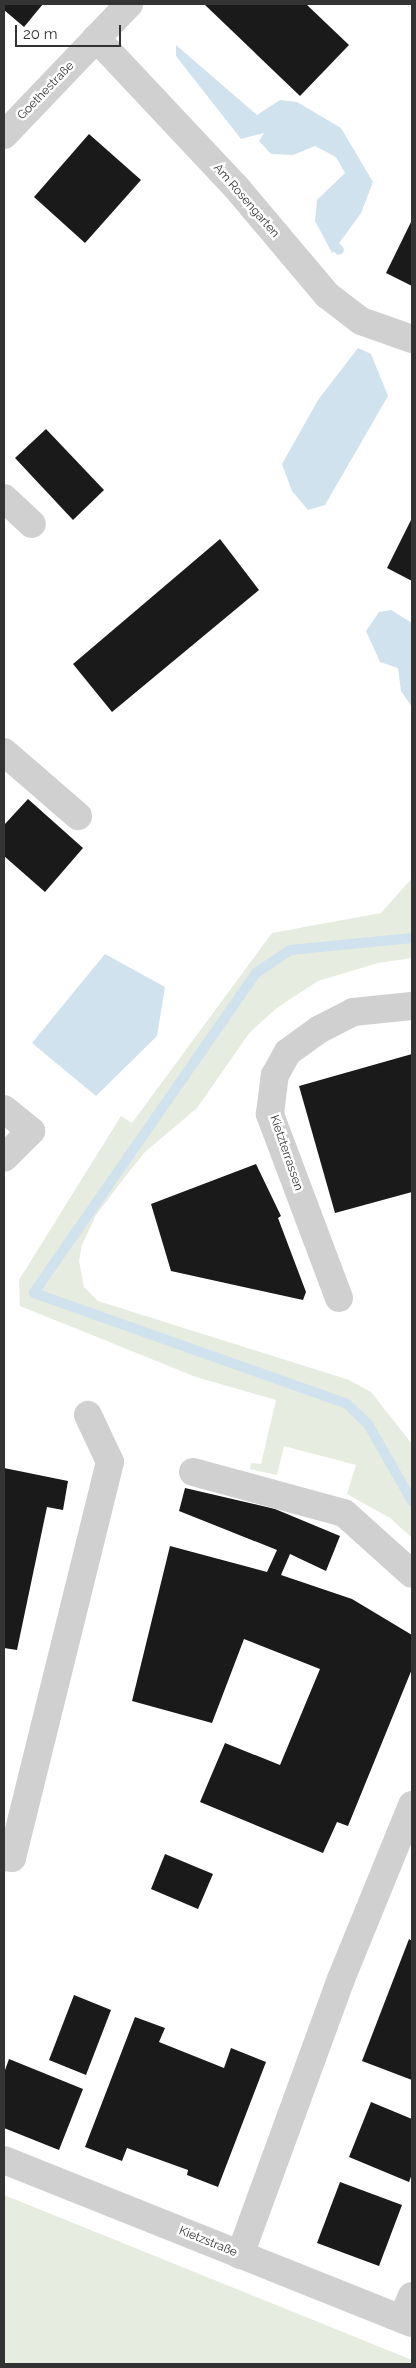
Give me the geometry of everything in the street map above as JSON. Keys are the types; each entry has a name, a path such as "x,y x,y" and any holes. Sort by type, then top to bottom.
{"street":[{"name":"Goethestraße","path":"4,135 129,4"},
{"name":"Am Rosengarten","path":"96,38 129,70 236,187 326,295 361,321 412,339"},
{"path":"4,498 32,524"},
{"path":"4,752 78,816"},
{"name":"Kietzterrassen","path":"339,1298 270,1114 275,1075 288,1052 320,1028 353,1012 412,1006"},
{"path":"4,1110 31,1131 4,1158"},
{"path":"4,1856 12,1858 110,1462 88,1415"},
{"path":"193,1472 344,1513 412,1574"},
{"path":"240,2255 341,1979 412,1805"},
{"name":"Kietzstraße","path":"4,2160 240,2255 409,2313"}],"shaded area":[{"path":"412,878 412,958 378,963 318,981 278,1007 250,1032 197,1108 145,1152 96,1215 82,1245 79,1261 84,1287 98,1301 349,1380 371,1392 412,1444 412,1538 390,1518 347,1494 356,1465 284,1446 277,1475 250,1469 251,1463 261,1464 276,1400 196,1377 20,1306 19,1280 121,1116 132,1123 272,933 381,913"},
{"path":"4,2195 412,2360 412,2364 4,2364"}],"water":[{"path":"176,45 257,115 280,100 297,102 341,128 373,182 361,213 332,253 315,221 317,200 345,173 336,157 315,146 293,155 271,154 259,141 264,133 241,139 176,56"},
{"path":"358,348 371,354 388,396 325,505 308,510 292,491 282,464 318,400"},
{"path":"391,610 412,623 412,707 401,691 398,668 380,662 366,631 379,612"},
{"path":"105,954 165,987 157,1036 96,1096 32,1043"}],"building":[{"path":"4,4 43,4 24,27 4,10"},
{"path":"204,4 306,4 349,45 300,96"},
{"path":"89,134 141,180 85,243 34,197"},
{"path":"412,220 412,286 386,273"},
{"path":"46,429 104,490 73,520 15,458"},
{"path":"412,518 412,581 387,568"},
{"path":"220,539 259,590 112,712 73,664"},
{"path":"28,799 83,848 45,892 4,856 4,825"},
{"path":"412,1054 412,1192 335,1213 299,1086"},
{"path":"256,1164 281,1216 278,1218 306,1292 303,1300 171,1271 151,1204"},
{"path":"4,1468 68,1481 63,1510 47,1507 17,1650 4,1648"},
{"path":"185,1488 275,1509 340,1536 326,1571 290,1554 281,1575 352,1599 412,1635 412,1669 348,1826 337,1822 323,1853 200,1802 225,1743 280,1765 320,1669 244,1639 212,1723 132,1701 170,1546 267,1572 277,1550 179,1511"},
{"path":"165,1854 213,1874 198,1909 151,1889"},
{"path":"409,1939 412,1941 412,2080 362,2061"},
{"path":"74,1995 111,2010 86,2075 49,2060"},
{"path":"135,2017 165,2028 159,2042 224,2068 231,2048 266,2062 218,2187 187,2175 188,2170 127,2148 122,2161 85,2147"},
{"path":"9,2059 83,2089 59,2150 4,2128 4,2073"},
{"path":"371,2102 412,2119 412,2174 409,2182 349,2157"},
{"path":"340,2182 402,2205 379,2266 317,2243"}],"waterway":[{"path":"336,247 339,250"},
{"path":"412,938 290,950 256,973 34,1293 347,1404 368,1424 412,1501"}]}
